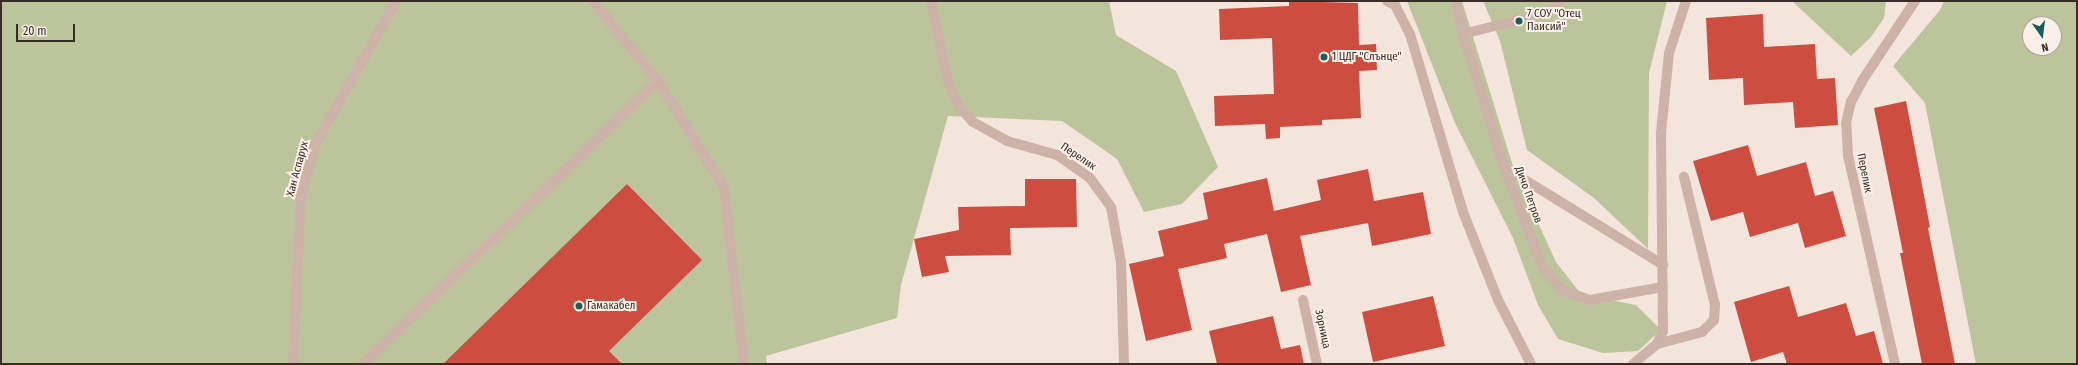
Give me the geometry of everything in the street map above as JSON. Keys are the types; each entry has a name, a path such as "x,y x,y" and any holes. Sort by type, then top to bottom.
{"street":[{"name":"Хан Аспарух","path":"293,364 301,197 316,143 396,1"},
{"path":"593,1 658,81 724,188 744,364"},
{"name":"Перелик","path":"931,1 947,79 958,106 973,122 1007,141 1057,155 1090,178 1111,207 1121,262 1124,364"},
{"path":"1386,1 1395,5 1410,34 1463,212 1498,300 1531,364"},
{"name":"Дичо Петров","path":"1456,1 1463,34 1504,167 1542,266 1562,290 1590,300 1663,287"},
{"path":"1463,34 1542,14 1555,8 1559,1"},
{"path":"1634,364 1657,344 1663,330 1661,133 1669,53 1686,1"},
{"name":"Перелик","path":"1895,364 1848,156 1846,123 1851,102 1862,81 1915,1"},
{"path":"363,364 658,81"},
{"path":"1504,167 1663,265"},
{"path":"1657,344 1702,332 1714,320 1715,305 1684,176"},
{"name":"Зорница","path":"1303,300 1317,364"}],"green space":[{"path":"1,1 1109,1 1116,35 1176,71 1218,167 1182,204 1144,212 1117,159 1062,121 948,116 901,285 897,318 766,356 767,364 1,364"},
{"path":"1407,1 1462,1 1515,173 1556,262 1581,294 1636,305 1661,330 1638,351 1603,353 1558,339 1538,305 1513,238 1455,123"},
{"path":"1483,1 1667,1 1649,73 1648,249 1594,198 1527,150 1500,41"},
{"path":"1792,1 1886,1 1884,18 1870,38 1851,56"},
{"path":"1944,1 2077,1 2077,364 1976,364 1925,103 1893,66 1940,10"}],"building":[{"name":"1 ЦДГ \"Слънце\"","path":"1289,1 1358,3 1359,45 1376,44 1377,70 1359,71 1361,118 1322,120 1322,125 1280,127 1280,138 1266,139 1265,124 1215,126 1214,96 1274,94 1272,38 1220,40 1219,9 1289,6"},
{"path":"1763,14 1764,47 1815,44 1817,79 1835,78 1838,125 1795,128 1793,102 1744,105 1743,78 1709,80 1706,18"},
{"path":"1906,101 1930,227 1928,228 1955,364 1922,364 1900,253 1903,253 1874,108"},
{"path":"1748,145 1757,176 1806,162 1815,196 1833,191 1846,236 1805,248 1798,223 1750,237 1743,212 1711,221 1693,161"},
{"path":"1368,169 1374,201 1423,192 1431,234 1372,246 1368,223 1300,236 1311,285 1281,292 1267,234 1224,244 1227,258 1178,269 1192,330 1146,341 1129,264 1164,256 1158,231 1208,219 1203,193 1267,178 1274,211 1321,200 1317,180"},
{"path":"1025,179 1076,179 1077,227 1010,228 1011,255 945,256 949,272 922,277 914,239 959,230 958,207 1025,206"},
{"name":"Гамакабел","path":"627,184 702,260 609,351 622,364 443,364"},
{"path":"1789,286 1798,317 1846,303 1856,336 1874,331 1883,364 1787,364 1783,352 1751,362 1734,302"},
{"path":"1433,296 1445,346 1373,362 1362,312"},
{"path":"1273,316 1281,349 1300,345 1304,364 1217,364 1209,331"}],"place":[{"name":"7 СОУ \"Отец Паисий\"","path":"1519,21"},
{"name":"1 ЦДГ \"Слънце\"","path":"1324,57"},
{"name":"Гамакабел","path":"579,306"}]}
